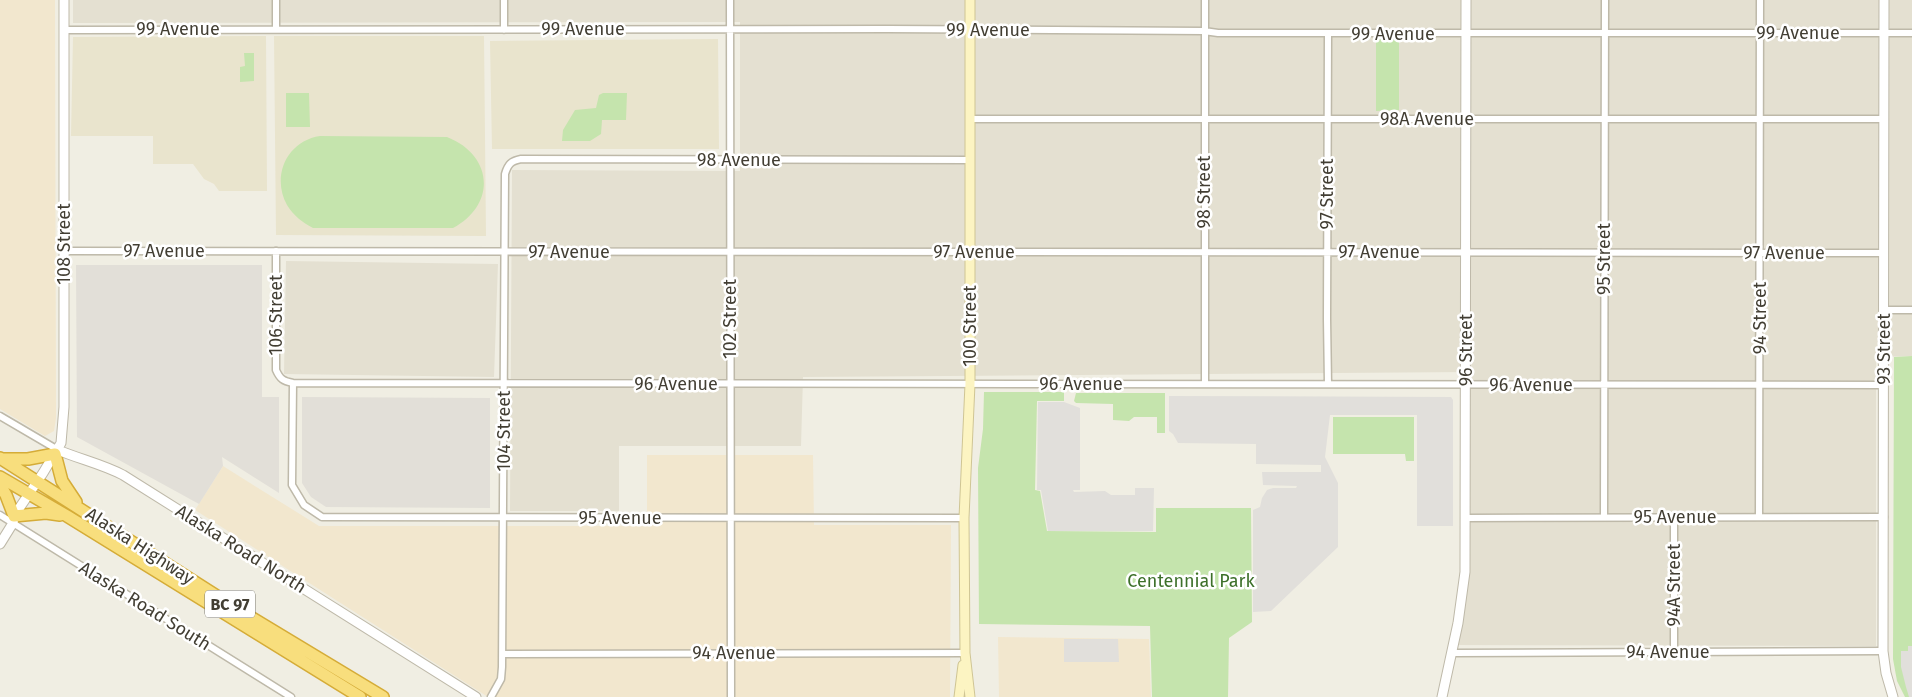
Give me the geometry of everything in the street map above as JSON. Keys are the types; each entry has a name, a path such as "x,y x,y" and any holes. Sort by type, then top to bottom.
{"highway":[{"path":"1,458 28,459 56,452 62,481 80,508"},
{"name":"Alaska Highway","path":"1,458 237,609 383,697"},
{"name":"Alaska Highway","path":"0,477 67,516 360,697"},
{"path":"0,485 14,519 46,512 67,516"}],"main road":[{"name":"100 Street","path":"959,697 964,652 964,518 970,384 970,0"},
{"name":"100 Street","path":"964,652 970,697"}],"street":[{"name":"108 Street","path":"0,544 28,494 56,452 62,437 64,407 64,0"},
{"path":"276,0 276,29"},
{"path":"504,0 504,30"},
{"name":"102 Street","path":"730,0 731,697"},
{"name":"98 Street","path":"1205,0 1205,384"},
{"name":"96 Street","path":"1442,697 1464,584 1466,518 1466,0"},
{"name":"95 Street","path":"1604,518 1603,119 1605,0"},
{"name":"94 Street","path":"1759,517 1760,0"},
{"name":"93 Street","path":"1884,0 1883,652 1893,697"},
{"name":"99 Avenue","path":"64,30 730,29 1204,31 1218,33 1328,34 1912,33"},
{"name":"97 Street","path":"1328,34 1328,384"},
{"name":"98A Avenue","path":"970,119 1884,119"},
{"name":"98 Avenue","path":"510,163 521,159 970,160"},
{"name":"104 Street","path":"492,697 501,679 502,654 505,174 510,163"},
{"name":"97 Avenue","path":"64,251 1884,253"},
{"name":"106 Street","path":"276,251 276,370 279,378"},
{"path":"1884,310 1912,310"},
{"name":"96 Avenue","path":"279,378 285,382 293,383 1884,385"},
{"name":"95 Avenue","path":"293,383 292,485 304,506 322,517 964,518"},
{"name":"Alaska Road North","path":"0,416 56,452 107,467 123,475 476,697"},
{"name":"Alaska Road South","path":"0,515 14,519 291,697"},
{"name":"94A Street","path":"1674,517 1674,652"},
{"name":"95 Avenue","path":"1466,518 1884,517"},
{"name":"94 Avenue","path":"502,654 964,652"},
{"name":"94 Avenue","path":"1452,652 1883,652"}],"shaded area":[{"path":"0,0 55,0 56,418 54,431 45,436 0,409"},
{"path":"73,0 1912,0 1912,356 1876,357 1876,646 1458,645 1468,577 1469,372 803,377 801,446 619,446 619,511 510,511 512,170 740,171 740,22 73,23"},
{"path":"266,36 267,191 219,191 214,184 204,179 193,164 153,164 153,136 71,136 73,37"},
{"path":"274,36 484,36 486,236 276,235"},
{"path":"718,39 719,149 492,149 490,41"},
{"path":"286,261 498,264 494,377 284,374"},
{"path":"76,265 262,265 262,397 279,397 279,493 222,457 223,466 199,504 77,437"},
{"path":"1169,396 1451,397 1453,400 1453,526 1417,526 1417,415 1330,415 1325,457 1338,483 1338,547 1271,611 1253,612 1253,510 1260,507 1262,498 1267,490 1273,488 1296,488 1297,486 1263,485 1262,472 1321,472 1321,465 1256,464 1256,444 1178,443 1169,431"},
{"path":"302,397 490,398 490,508 326,507 311,497 302,483"},
{"path":"1038,402 1064,402 1080,408 1080,490 1073,490 1074,492 1105,491 1111,495 1135,495 1135,488 1154,488 1153,531 1048,531 1041,490 1037,490"},
{"path":"647,455 813,455 814,525 951,525 950,697 488,697 195,510 223,466 319,526 647,526"},
{"path":"998,637 1149,639 1151,697 999,697"},
{"path":"1064,639 1118,639 1119,662 1064,662"},
{"path":"1908,646 1912,646 1912,697 1909,697 1901,667 1901,651 1908,651"}],"green space":[{"path":"1376,39 1399,39 1399,110 1376,111"},
{"path":"244,53 254,53 254,81 240,82 240,67 245,66"},
{"path":"286,93 309,93 310,127 286,127"},
{"path":"603,93 627,93 626,120 602,120 601,134 590,141 562,141 563,130 575,110 596,108 599,95"},
{"path":"320,136 447,137 462,145 474,155 481,167 484,180 483,193 477,206 467,218 453,228 313,228 298,218 287,205 282,194 281,183 285,162 291,152 308,139"},
{"path":"1912,356 1912,697 1905,697 1897,681 1893,659 1894,357"},
{"name":"Centennial Park","path":"984,392 1064,392 1064,401 1037,401 1035,490 1040,491 1047,531 1156,532 1156,508 1251,508 1252,622 1229,638 1228,697 1152,697 1150,626 979,624 978,468 983,429"},
{"path":"1076,393 1165,393 1165,433 1157,433 1157,417 1134,417 1129,421 1113,420 1113,404 1076,403 1074,401"},
{"path":"1333,417 1414,417 1414,461 1406,461 1405,454 1333,454"}]}
